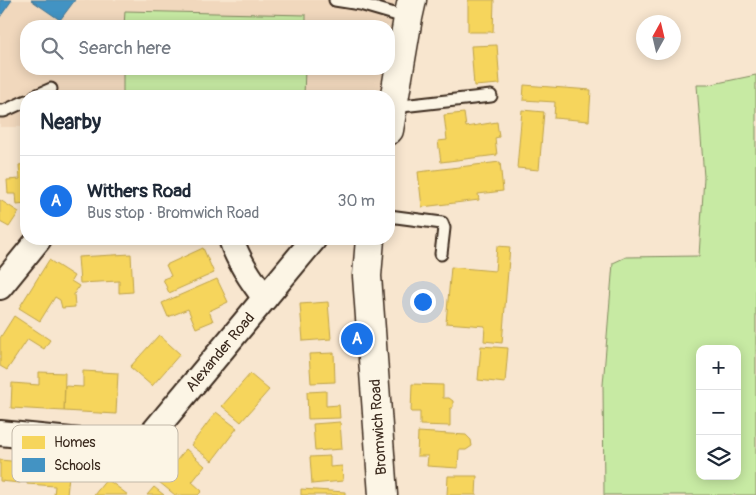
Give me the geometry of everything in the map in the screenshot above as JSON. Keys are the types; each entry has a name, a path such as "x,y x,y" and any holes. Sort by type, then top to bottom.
{"main road":[{"path":"395,96 410,9"},
{"name":"Bromwich Road","path":"370,245 367,276 383,495"}],"street":[{"path":"0,287 33,245"},
{"path":"233,245 250,278 265,298"},
{"name":"Alexander Road","path":"160,425 309,245"}],"lane":[{"path":"335,0 410,9"},
{"path":"47,90 51,88"},
{"path":"395,118 491,96"},
{"path":"0,111 20,104"},
{"path":"395,217 442,222 444,228 441,254"}],"shaded area":[{"path":"0,0 395,0 392,20 20,20 20,75 383,75 381,90 20,90 20,127 0,127"}],"green space":[{"path":"125,11 306,15 306,20 124,20"},
{"path":"123,75 305,75 304,90 123,90"},
{"path":"756,75 756,495 604,495 603,385 613,263 626,257 699,256 704,177 697,85 708,85"}],"building: Homes":[{"path":"468,0 494,0 493,32 468,32"},
{"path":"497,45 500,84 474,86 471,46"},
{"path":"524,85 591,90 589,121 554,118 555,102 523,100"},
{"path":"522,110 544,112 539,170 517,168"},
{"path":"464,113 466,127 497,122 499,137 495,138 497,155 441,162 438,141 447,140 444,115"},
{"path":"500,162 503,191 478,194 479,200 422,207 418,172"},
{"path":"20,179 20,205 17,205 16,194 8,194 7,180"},
{"path":"0,200 19,212 9,227 0,222"},
{"path":"497,246 510,247 502,343 484,341 485,326 446,323 451,267 495,271"},
{"path":"203,248 214,273 169,293 163,279 171,276 166,265"},
{"path":"131,254 133,292 119,293 119,281 80,283 78,257"},
{"path":"49,260 74,276 71,281 79,286 74,294 75,307 62,308 60,300 55,297 40,321 19,308"},
{"path":"217,279 228,302 209,311 213,321 196,328 188,309 168,317 162,303"},
{"path":"328,302 331,339 303,341 300,304"},
{"path":"14,316 50,340 44,349 28,339 7,370 0,366 0,338"},
{"path":"159,335 180,354 152,386 130,367"},
{"path":"481,346 508,348 505,383 478,380"},
{"path":"334,353 335,382 311,383 309,354"},
{"path":"83,371 118,373 116,414 64,411 65,386 83,387"},
{"path":"39,372 65,373 64,411 11,408 12,383 39,385"},
{"path":"250,374 269,390 241,422 222,406"},
{"path":"412,384 443,385 443,398 449,398 453,401 453,407 450,409 450,426 420,425 420,412 411,412"},
{"path":"326,391 326,406 339,405 340,418 308,419 307,392"},
{"path":"216,412 237,428 212,461 191,445"},
{"path":"340,422 342,449 315,451 313,424"},
{"path":"418,432 466,435 471,440 472,446 466,450 459,450 458,468 427,466 428,456 417,456"},
{"path":"186,449 205,466 192,482 202,491 198,495 175,495 159,482 178,482 178,459"},
{"path":"330,456 330,467 342,466 343,481 312,484 310,457"},
{"path":"0,460 12,461 12,482 20,483 0,481"},
{"path":"448,476 477,476 476,495 447,495"},
{"path":"27,482 68,482 67,495 54,495 55,486 27,484"},
{"path":"105,482 111,482 128,495 94,495"},
{"path":"154,487 164,495 147,495"},
{"path":"301,489 345,492 345,495 301,495"}],"building: Schools":[{"path":"0,0 12,0 0,17"},
{"path":"31,0 75,0 60,20"}],"place":[{"name":"Withers Road","path":"357,339"}]}
